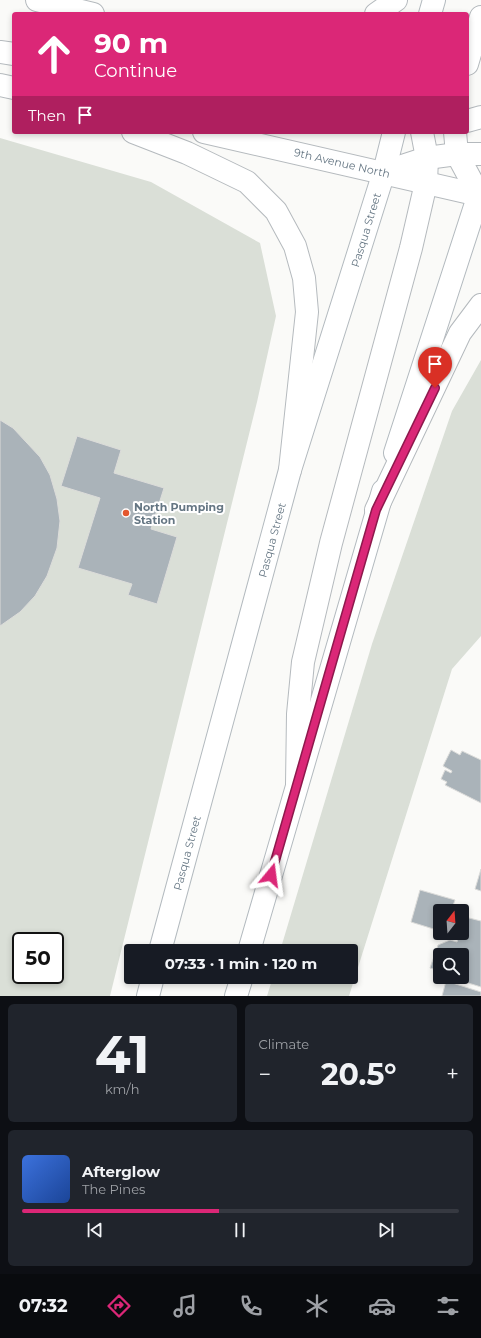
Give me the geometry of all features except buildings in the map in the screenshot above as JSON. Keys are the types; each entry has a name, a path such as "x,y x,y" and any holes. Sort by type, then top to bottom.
{"main road":[{"path":"37,0 85,12"},
{"path":"380,12 396,0"},
{"path":"431,12 434,0"},
{"path":"469,57 481,17"},
{"path":"0,52 12,54"},
{"path":"0,84 12,87"},
{"path":"469,104 481,107"},
{"path":"469,120 481,117"},
{"path":"138,134 187,153 247,182 276,210 295,246 304,278 307,312 290,470"},
{"name":"9th Avenue North","path":"213,134 384,172 426,183 480,193"},
{"name":"Pasqua Street","path":"162,944 290,470 384,172 394,134"},
{"path":"297,784 298,714 303,662 331,543 411,248 426,183 427,158 422,134"},
{"path":"251,944 376,510 480,193 457,154 455,134"},
{"path":"384,172 427,158 457,154 481,154"},
{"path":"376,510 460,333 481,305"},
{"path":"148,996 151,984"},
{"path":"236,996 240,984"}],"shaded area":[{"path":"0,138 151,182 260,243 276,316 257,402 110,996 0,996"},
{"path":"481,360 481,636 452,669 358,967 358,944 282,944 372,644 452,411"},
{"path":"271,984 353,984 349,996 267,996"}],"place":[{"name":"North Pumping Station","path":"126,513"}],"route":[{"path":"271,875 376,510 435,388"}]}
